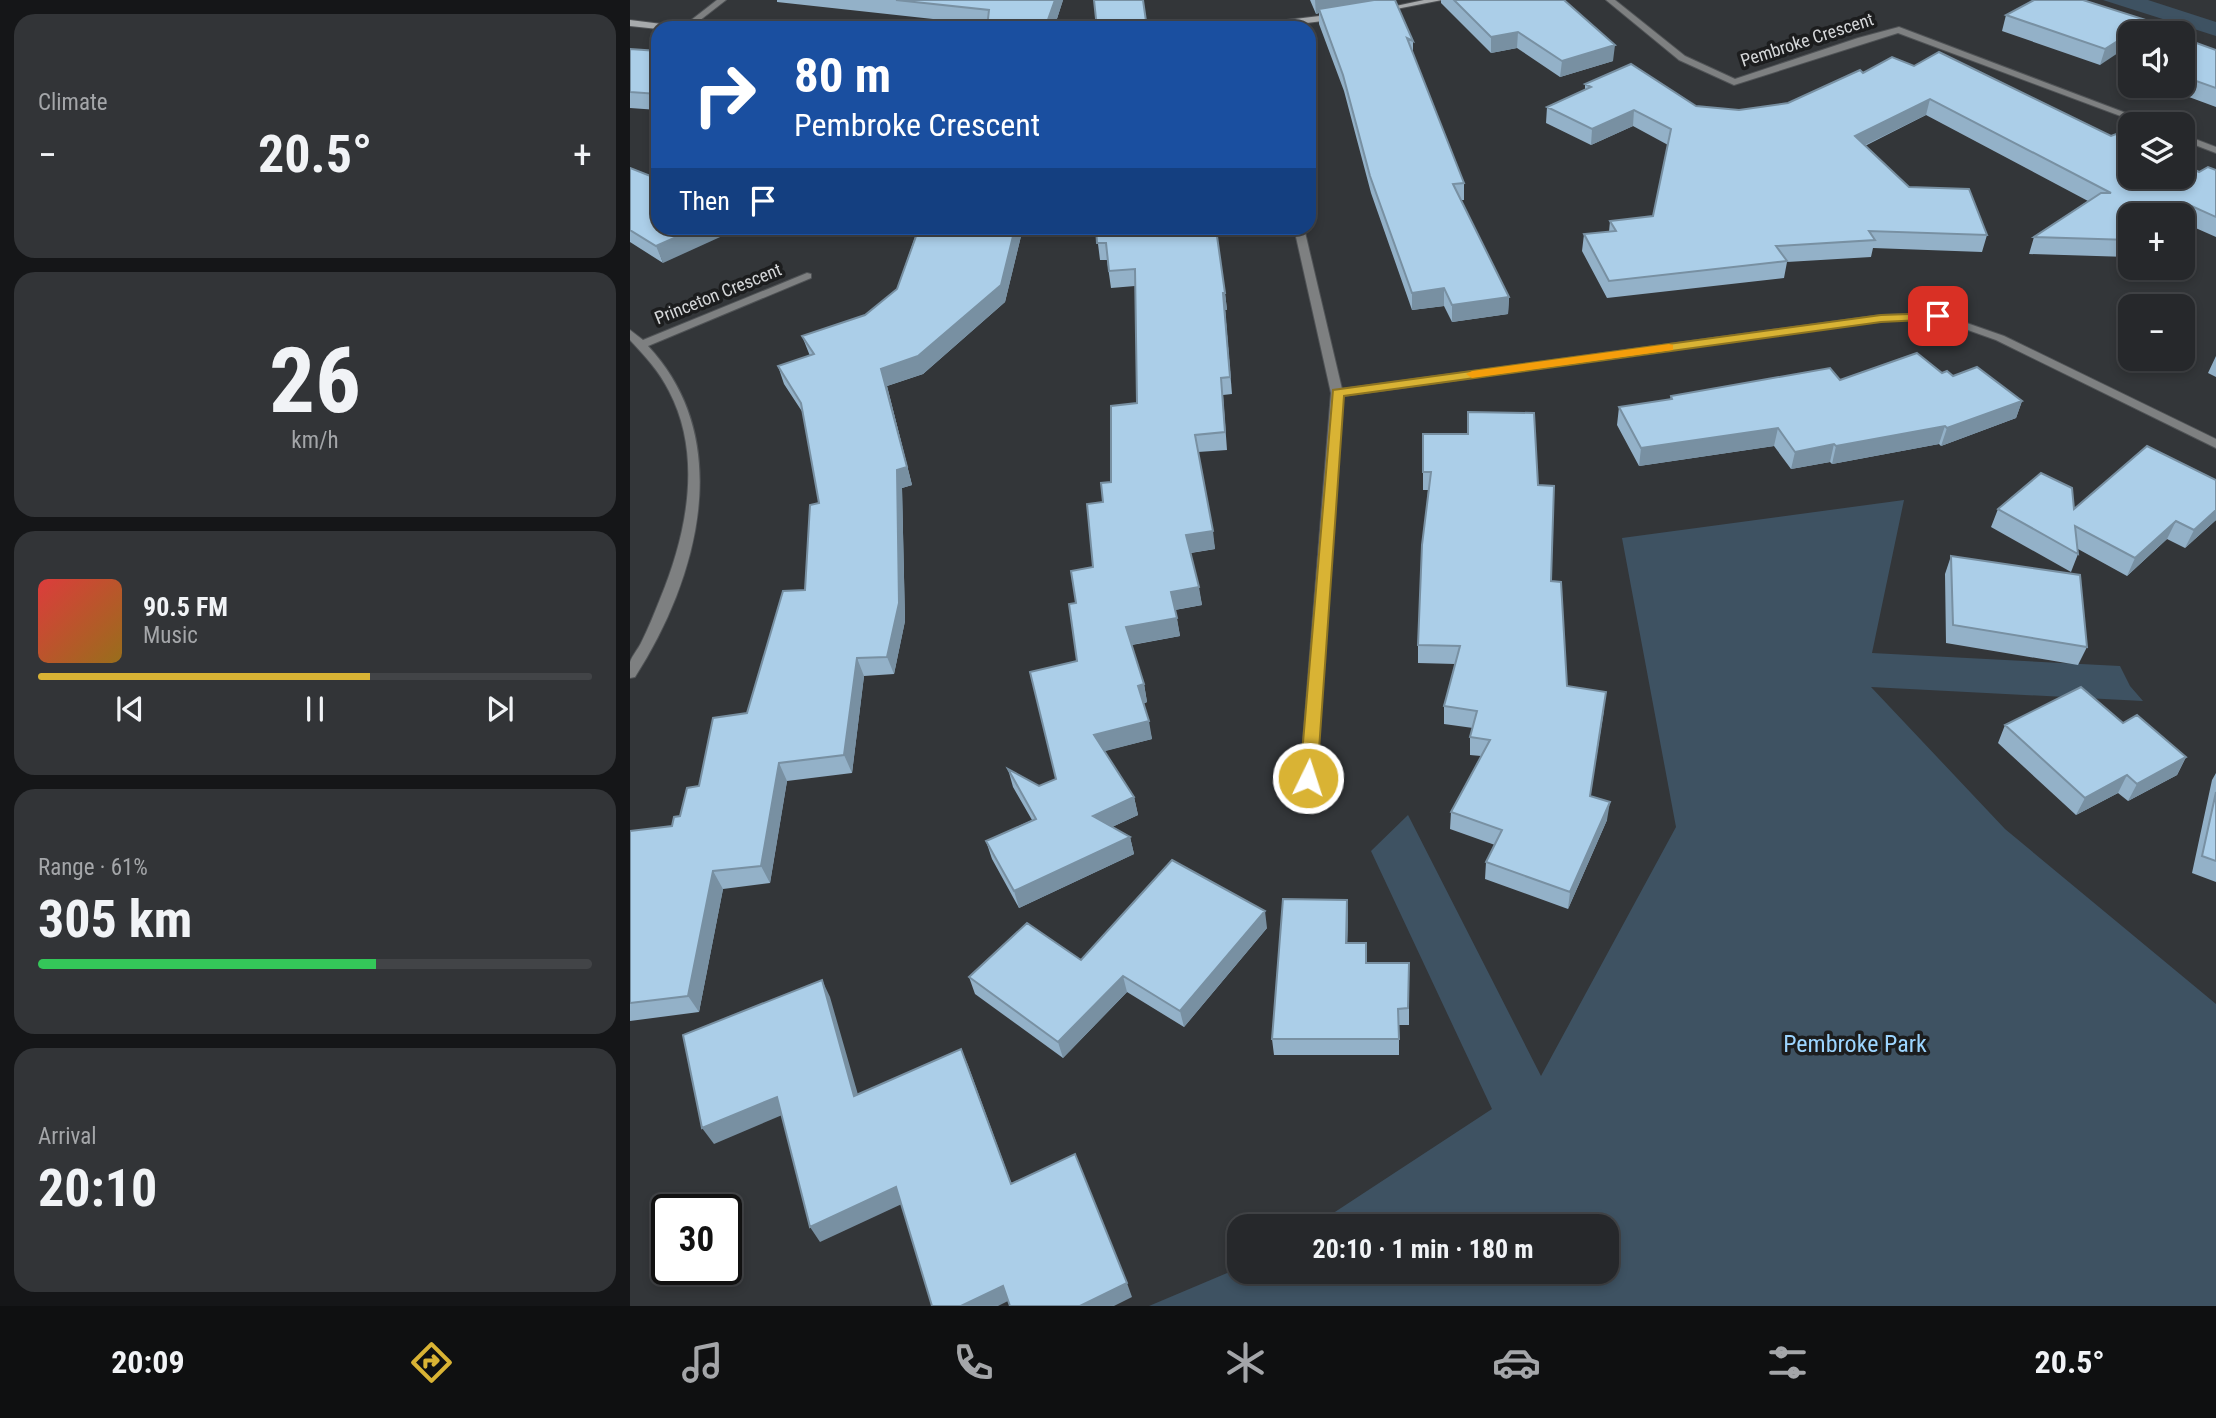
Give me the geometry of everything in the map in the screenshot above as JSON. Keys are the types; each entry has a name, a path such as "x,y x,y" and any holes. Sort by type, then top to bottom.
{"street":[{"path":"694,21 722,0"},
{"path":"1365,12 1438,0"},
{"name":"Pembroke Crescent","path":"1609,0 1682,58 1734,82 1899,30 2118,112"},
{"path":"1303,21 1343,16"},
{"path":"630,23 651,26"},
{"path":"2195,142 2216,149"},
{"path":"1301,235 1337,393 1308,778"},
{"name":"Princeton Crescent","path":"643,344 807,276"},
{"path":"1337,393 1881,318 1938,316 2000,338 2216,444"},
{"name":"Princeton Crescent","path":"630,332 665,371 682,401 691,429 696,460 696,493 691,529 680,567 649,645 630,673"}],"green space":[{"path":"2103,0 2148,0 2216,22 2216,36 2195,29 2195,21 2169,21"},
{"name":"Pembroke Park","path":"1904,500 1872,653 2120,666 2130,686 2143,701 1871,687 2005,829 2216,1004 2216,1306 1149,1306 1227,1273 1227,1284 1619,1284 1619,1214 1332,1214 1492,1109 1371,851 1408,815 1541,1076 1676,827 1622,538"}],"building":[{"path":"896,0 1055,0 1048,21 988,21 989,10"},
{"path":"1094,0 1143,0 1146,21 1096,21"},
{"path":"1374,0 1395,0 1413,41 1407,38 1464,183 1453,184 1509,297 1452,305 1444,288 1412,293 1370,176 1343,75 1319,9"},
{"path":"1454,0 1564,0 1615,45 1562,61 1518,32 1491,37"},
{"path":"2034,0 2083,0 2149,21 2118,21 2118,41 2105,49 2006,15"},
{"path":"2195,42 2216,50 2216,88 2195,81"},
{"path":"630,49 651,50 651,94 630,92"},
{"path":"1939,52 2111,136 2118,133 2118,189 2195,189 2195,170 2199,172 2208,167 2216,170 2216,217 2195,208 2195,203 2118,203 2118,240 2034,237 2101,193 2111,193 1930,99 1855,136 1909,187 1969,189 1987,235 1869,231 1875,240 1776,246 1787,261 1609,281 1584,234 1616,231 1610,221 1653,216 1671,129 1634,110 1592,129 1547,107 1591,87 1585,84 1631,64 1696,106 1739,110 1788,103 1860,70 1863,73 1892,57 1914,66"},
{"path":"630,168 651,176 651,235 681,235 656,246 630,230"},
{"path":"916,235 1013,235 1001,285 918,356 881,369 907,467 897,470 899,603 887,657 857,658 844,755 779,763 761,866 713,871 688,996 630,1003 630,831 672,826 674,817 680,816 687,788 699,786 713,718 747,713 783,591 805,590 810,505 819,503 801,403 778,366 814,354 802,336 865,315 897,289"},
{"path":"1096,235 1217,235 1225,293 1230,377 1221,378 1225,432 1195,435 1213,531 1186,535 1199,587 1171,592 1177,618 1126,627 1144,684 1138,686 1149,721 1094,735 1134,797 1093,816 1130,837 1014,891 986,841 1036,819 1008,769 1039,786 1056,779 1030,672 1077,661 1069,604 1076,603 1071,571 1093,567 1087,504 1103,502 1101,483 1111,482 1111,406 1137,403 1135,269 1109,271 1106,243 1097,243"},
{"path":"1917,353 1942,373 1947,371 1953,376 1977,367 2022,401 1947,428 1945,426 1795,452 1778,428 1641,448 1619,407 1830,368 1840,380"},
{"path":"1468,412 1534,413 1538,485 1554,486 1551,581 1561,582 1567,686 1606,692 1590,796 1610,802 1570,892 1486,862 1502,830 1451,812 1490,740 1470,737 1477,711 1444,706 1460,646 1418,645 1422,545 1431,472 1423,472 1423,434 1468,434"},
{"path":"2147,446 2216,480 2216,510 2194,530 2176,521 2135,558 2075,526 2078,554 1998,509 2041,473 2072,488 2074,509"},
{"path":"1951,556 2080,575 2087,647 1953,625"},
{"path":"2081,687 2123,723 2137,715 2186,757 2137,784 2127,775 2085,798 2005,725"},
{"path":"2216,792 2216,861 2202,856"},
{"path":"1172,860 1265,911 1180,1011 1123,976 1058,1042 969,977 1027,923 1081,960"},
{"path":"1283,899 1347,900 1346,943 1366,943 1366,963 1409,963 1408,1008 1398,1009 1399,1039 1272,1039"},
{"path":"822,980 854,1096 961,1049 1011,1184 1075,1154 1127,1283 1080,1306 1010,1306 1003,1286 961,1306 932,1306 896,1187 810,1227 777,1097 702,1128 683,1035"}],"slow traffic":[{"path":"1472,374 1669,347"}],"route":[{"path":"1308,778 1337,393 1881,318 1938,316"}]}
